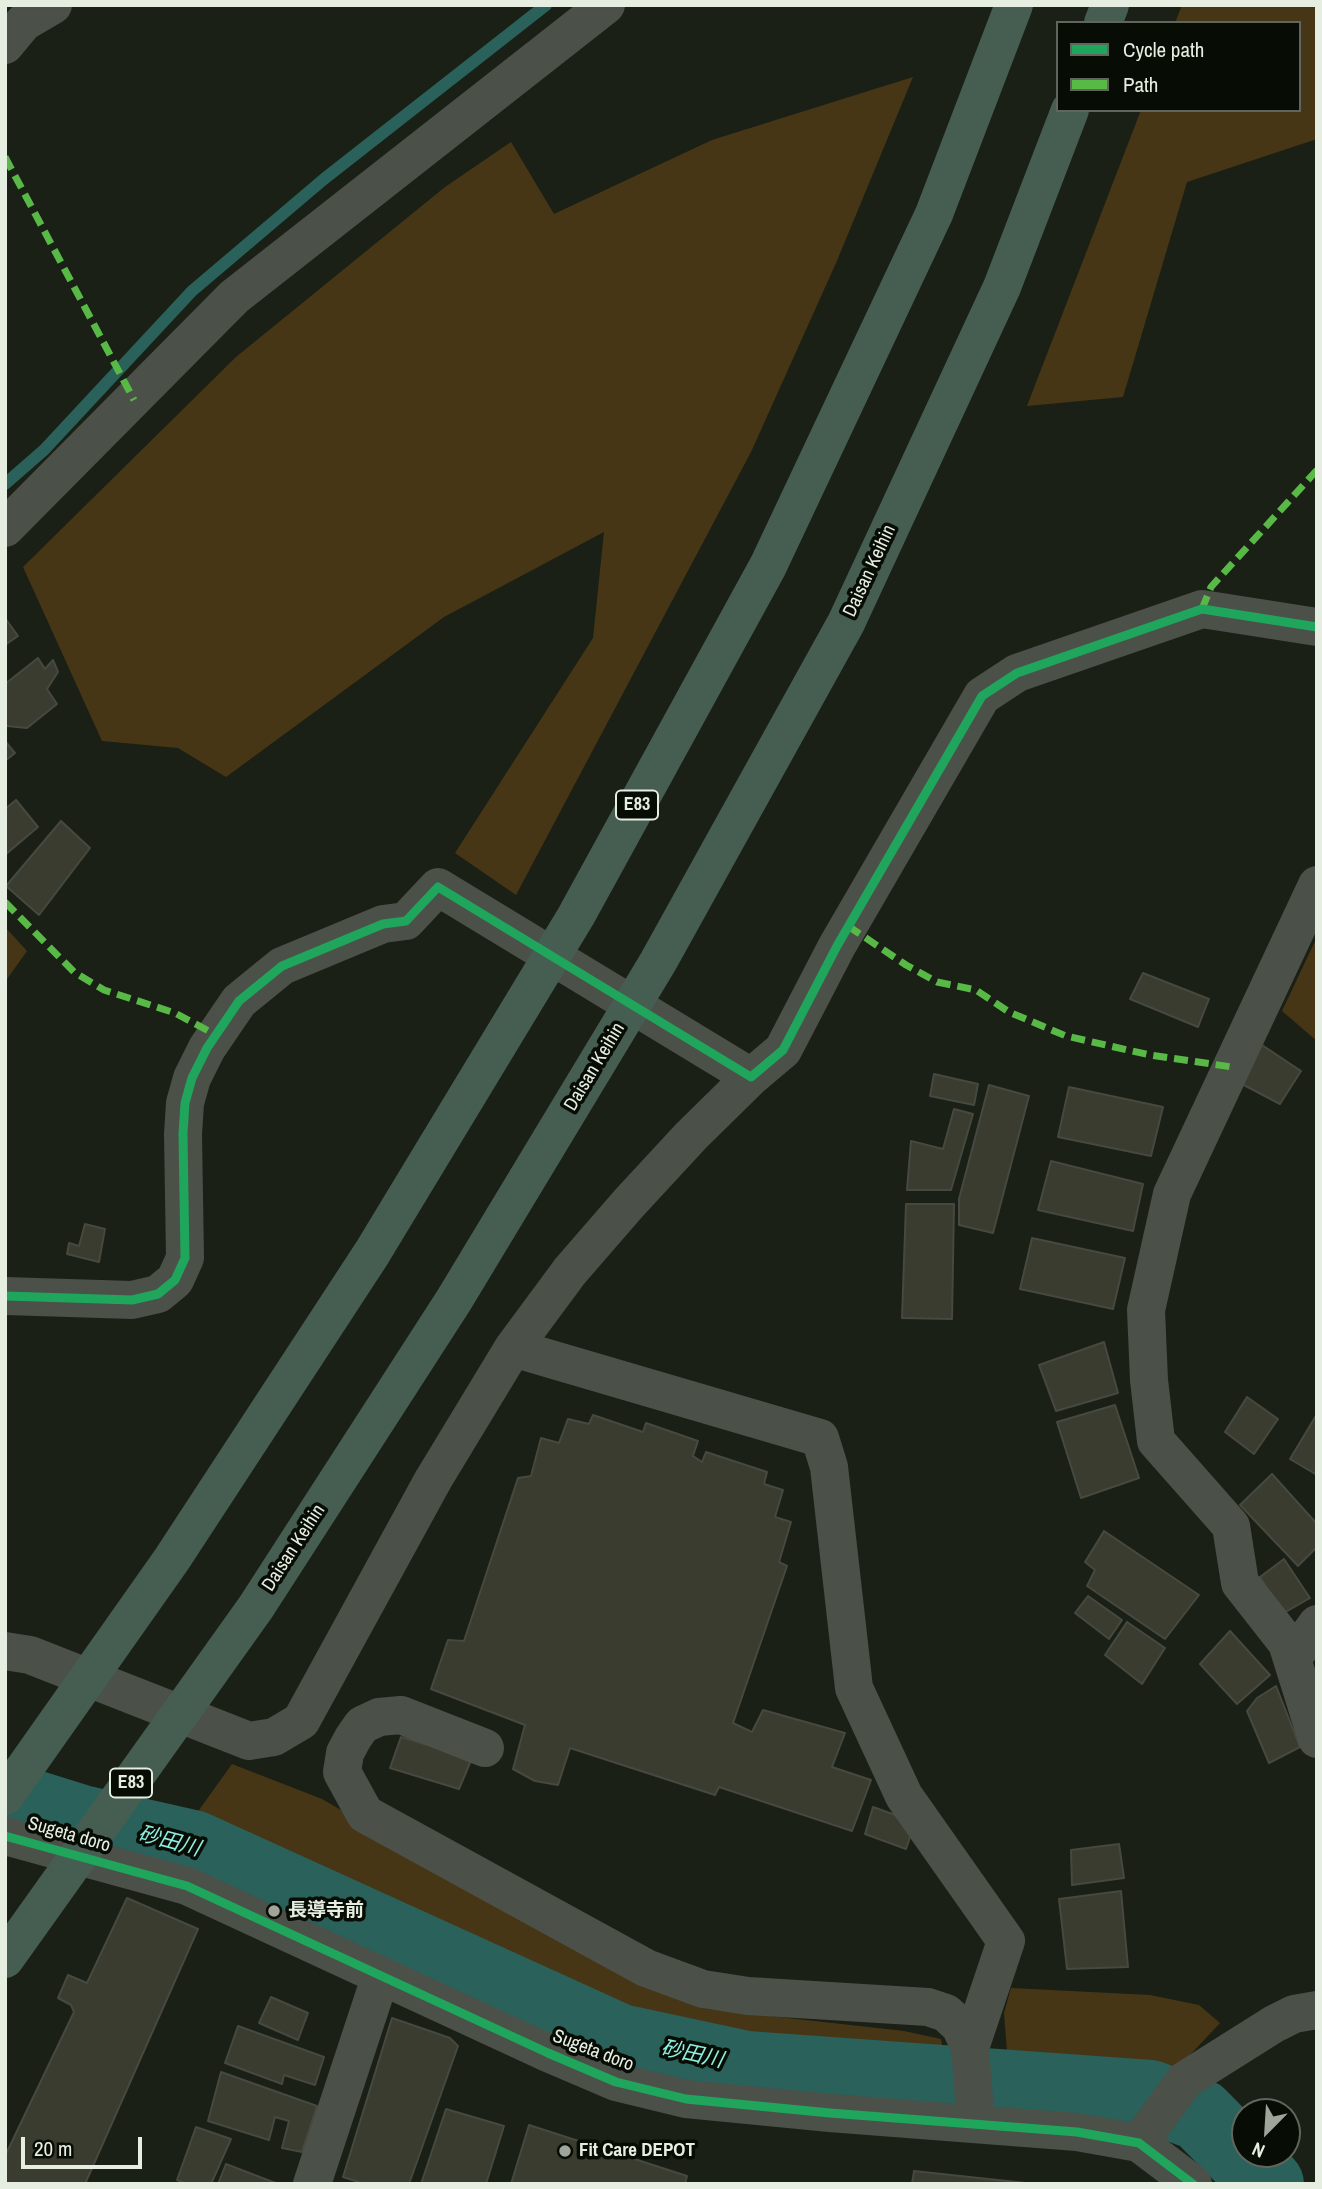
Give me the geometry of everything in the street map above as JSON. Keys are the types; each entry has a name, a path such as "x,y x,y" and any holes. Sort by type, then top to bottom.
{"highway":[{"name":"E83","path":"5,1796 172,1559 372,1253 569,927 768,566 934,214 1014,5"},
{"name":"Daisan Keihin","path":"5,1959 256,1607 454,1300 651,974 846,623 1002,287 1069,112"}],"street":[{"path":"5,45 24,22 53,5"},
{"path":"5,528 234,297 606,5"},
{"path":"5,1651 30,1655 249,1741 274,1737 301,1721 433,1480 513,1348 570,1271 621,1213 691,1136 751,1077 783,1050 837,946 982,696 1017,673 1202,609 1317,627"},
{"path":"1317,884 1172,1194 1146,1310 1149,1380 1156,1441 1231,1525 1240,1583 1287,1643 1317,1739"},
{"path":"5,1296 132,1300 158,1294 176,1280 185,1258 185,1103 191,1078 239,1002 282,966 383,924 406,921 438,887 751,1077"},
{"path":"513,1348 820,1438 829,1467 854,1688 904,1796 1006,1941 970,2048"},
{"path":"1292,1659 1317,1624"},
{"path":"485,1748 401,1715 379,1717 362,1726 353,1738 345,1754 342,1773 365,1814 646,1968 703,1989 748,1996 928,2007 946,2013 960,2026 970,2048 976,2124"},
{"name":"Sugeta doro","path":"5,1836 187,1886 616,2082 685,2099 1077,2132 1139,2143 1194,2184"},
{"path":"312,2184 381,1975"},
{"path":"1139,2143 1185,2080 1274,2024 1294,2014 1317,2010"}],"shaded area":[{"path":"1182,5 1317,5 1317,139 1187,182 1123,397 1027,406 1140,112 1301,112 1301,21 1176,21"},
{"path":"913,77 836,263 751,452 516,895 455,853 593,638 604,532 444,617 226,777 178,748 102,741 23,567 236,357 445,187 511,142 554,214 712,140"},
{"path":"5,927 27,951 5,982"},
{"path":"1317,937 1317,1041 1282,1011"},
{"path":"232,1764 322,1799 643,1985 707,2009 904,2031 941,2039 946,2066 745,2056 627,2035 184,1831"},
{"path":"1011,1988 1150,1995 1199,2005 1220,2023 1161,2086 1009,2077 1004,2013"}],"building":[{"path":"5,618 18,636 5,645"},
{"path":"38,658 45,669 53,660 58,672 47,689 57,704 27,728 7,726 5,684"},
{"path":"5,741 15,753 5,761"},
{"path":"16,800 38,827 5,855 5,809"},
{"path":"61,821 90,848 39,915 6,886"},
{"path":"1143,973 1209,999 1198,1027 1130,999"},
{"path":"1259,1043 1301,1071 1280,1104 1238,1082"},
{"path":"934,1074 978,1084 974,1105 930,1096"},
{"path":"989,1085 1029,1096 993,1233 959,1225 959,1199"},
{"path":"1069,1087 1163,1107 1151,1156 1058,1137"},
{"path":"954,1109 973,1114 951,1190 907,1190 911,1141 943,1149"},
{"path":"1051,1161 1143,1184 1133,1231 1038,1210"},
{"path":"906,1204 954,1204 952,1319 902,1318"},
{"path":"85,1224 105,1229 99,1262 67,1254 69,1243 79,1246"},
{"path":"1032,1238 1125,1258 1113,1309 1020,1289"},
{"path":"1104,1342 1118,1393 1056,1411 1039,1365"},
{"path":"1247,1397 1278,1419 1254,1454 1225,1432"},
{"path":"1115,1405 1139,1478 1081,1498 1057,1422"},
{"path":"1317,1414 1317,1475 1290,1459"},
{"path":"593,1415 643,1432 646,1423 698,1441 693,1456 702,1462 706,1452 767,1472 764,1484 783,1490 775,1517 791,1522 779,1562 787,1566 733,1723 752,1732 763,1710 845,1733 832,1767 871,1780 852,1831 719,1787 715,1795 570,1748 558,1785 535,1781 513,1769 525,1725 431,1689 448,1640 464,1641 518,1478 531,1476 541,1438 559,1443 568,1419 589,1424"},
{"path":"1272,1474 1317,1524 1317,1547 1298,1566 1240,1505"},
{"path":"1104,1531 1199,1595 1165,1639 1087,1586 1095,1570 1085,1562"},
{"path":"1284,1559 1310,1598 1282,1614 1260,1577"},
{"path":"1088,1596 1122,1620 1109,1639 1075,1613"},
{"path":"1127,1622 1165,1648 1142,1684 1105,1655"},
{"path":"1230,1631 1270,1675 1237,1704 1200,1664"},
{"path":"1276,1686 1300,1747 1269,1763 1247,1711 1257,1698"},
{"path":"401,1737 472,1758 459,1789 390,1768"},
{"path":"873,1807 915,1822 906,1849 865,1834"},
{"path":"1119,1844 1124,1878 1072,1885 1071,1850"},
{"path":"1121,1891 1128,1967 1067,1969 1059,1899"},
{"path":"127,1898 198,1929 85,2184 5,2184 5,2156 74,2012 71,2005 58,1998 68,1975 87,1983"},
{"path":"271,1997 308,2013 298,2040 259,2023"},
{"path":"392,2018 450,2038 458,2046 409,2184 365,2184 343,2177"},
{"path":"238,2026 324,2057 315,2085 284,2075 282,2084 225,2063"},
{"path":"221,2072 317,2106 302,2152 282,2148 289,2121 275,2117 269,2140 208,2121"},
{"path":"446,2109 504,2126 486,2184 421,2184"},
{"name":"Fit Care DEPOT","path":"529,2125 687,2176 685,2184 511,2184"},
{"path":"196,2127 231,2139 211,2184 187,2184 177,2180"},
{"path":"226,2164 278,2184 218,2184"},
{"path":"914,2171 1035,2184 912,2184"}],"waterway":[{"path":"5,484 44,450 192,291 324,179 546,5"},
{"name":"砂田川","path":"5,1797 82,1821 193,1846 620,2040 746,2067 1150,2096 1200,2115 1268,2184"}],"marked path":[{"path":"5,157 134,400"},
{"path":"1202,609 1211,587 1317,470"},
{"path":"5,902 74,972 104,990 175,1013 216,1035"},
{"path":"848,926 906,965 937,982 976,990 1009,1012 1066,1036 1150,1055 1232,1067"}],"cycle path":[{"path":"5,1296 132,1300 158,1294 175,1280 185,1258 183,1134 185,1103 192,1078 207,1048 239,1001 282,966 383,924 406,921 438,887 751,1077 783,1050 837,946 982,696 1017,673 1202,609 1317,627"},
{"path":"5,1836 187,1886 616,2082 686,2099 1077,2132 1139,2143 1193,2184"}],"place":[{"name":"長導寺前","path":"274,1911"},
{"name":"Fit Care DEPOT","path":"565,2151"}]}
